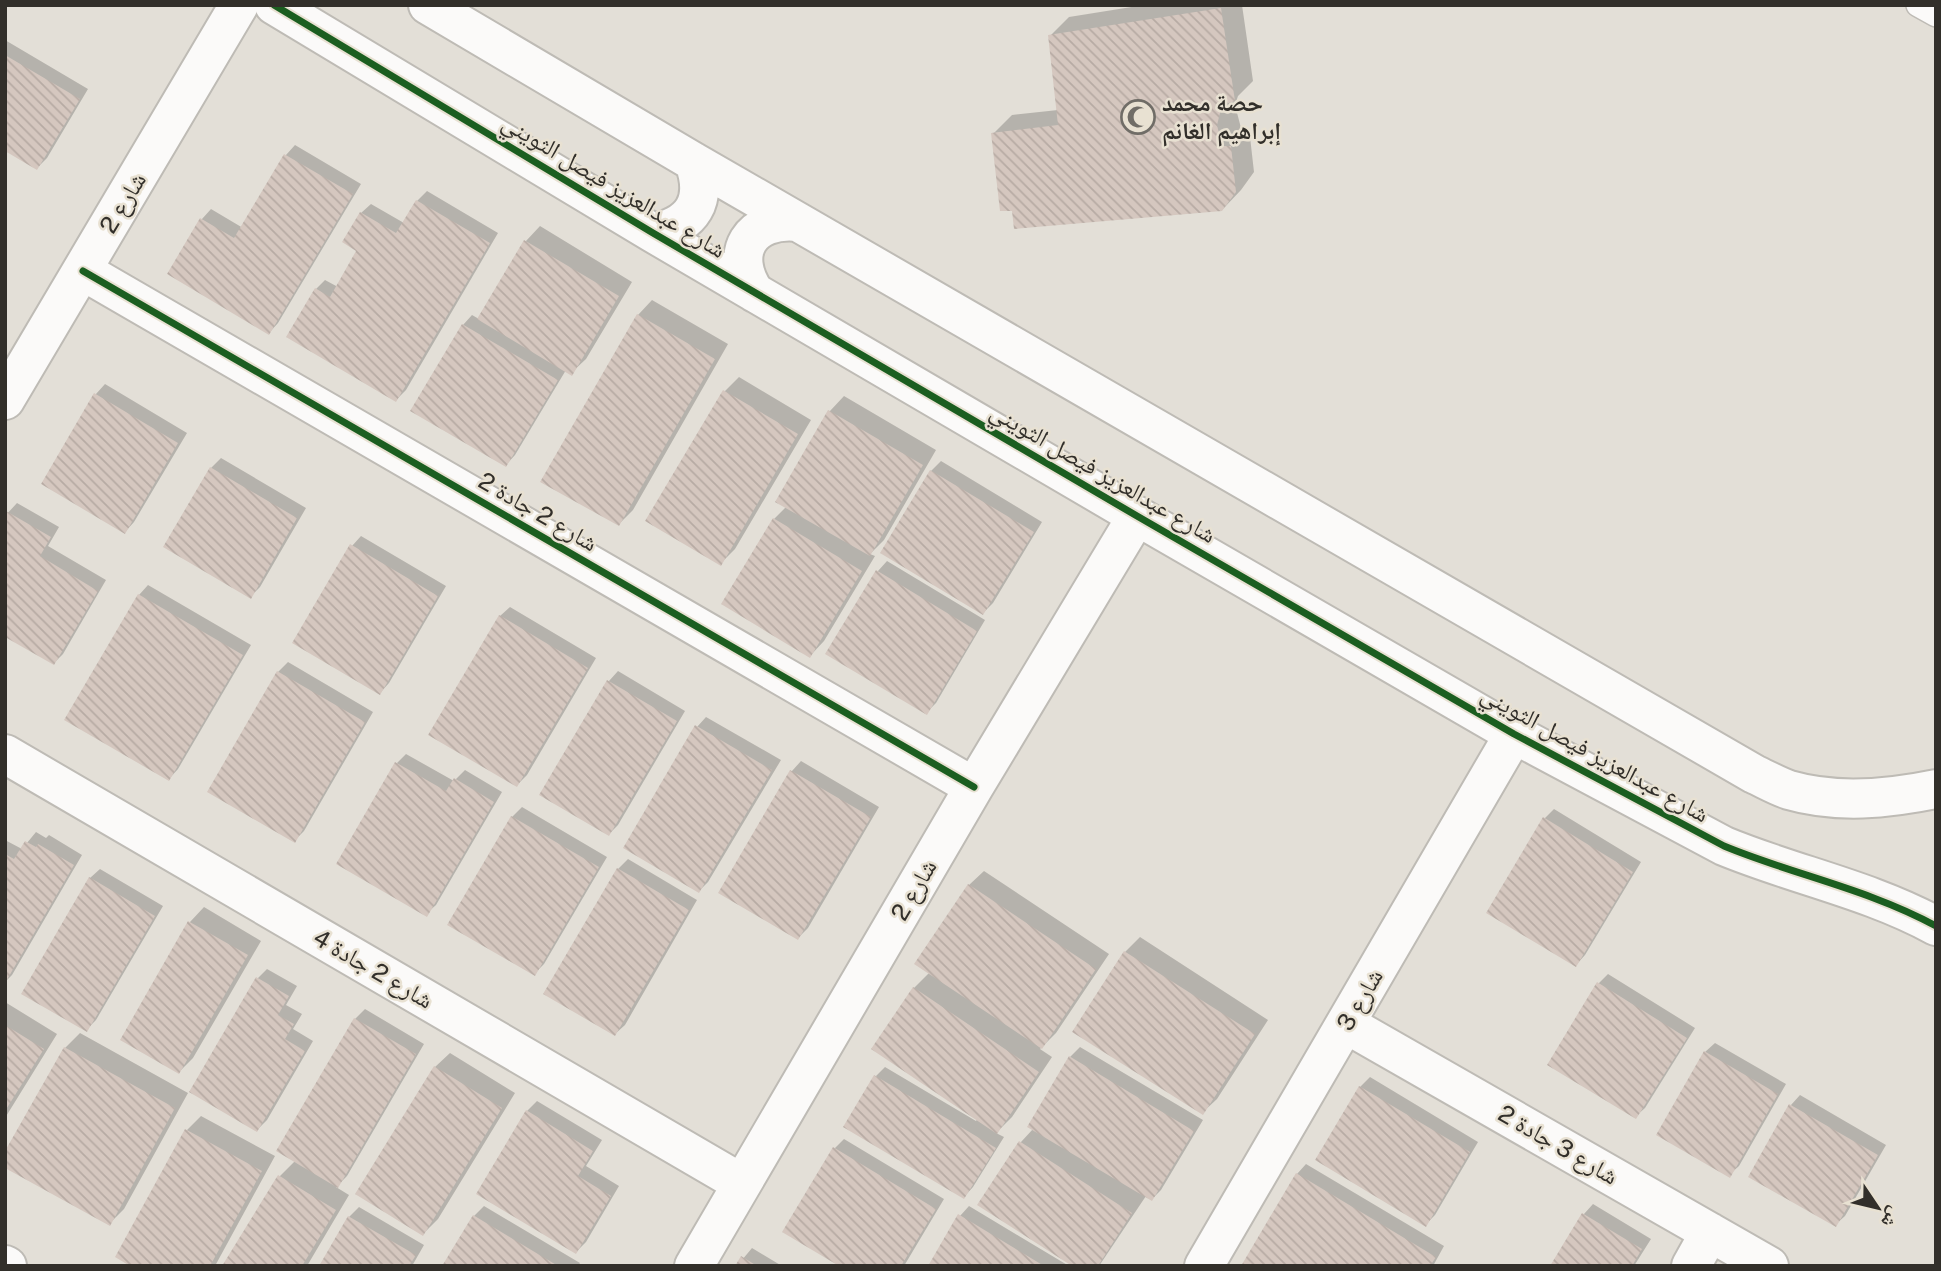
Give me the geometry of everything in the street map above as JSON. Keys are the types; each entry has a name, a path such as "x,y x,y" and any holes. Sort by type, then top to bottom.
{"street":[{"name":"شارع 2","path":"5,400 239,5"},
{"name":"شارع عبدالعزيز فيصل الثويني","path":"274,5 755,293 1514,734 1724,845 1746,855 1870,895 1936,926"},
{"path":"428,5 694,162 1754,774 1787,789 1846,798 1880,798 1936,789"},
{"path":"653,233 672,229 688,217 698,201 701,180 694,162"},
{"path":"755,293 745,278 743,258 749,241 762,227 780,220 798,222"},
{"name":"شارع 2 جادة 2","path":"83,271 974,787"},
{"name":"شارع 2","path":"694,1266 974,787 1137,516"},
{"name":"شارع 3","path":"1204,1266 1514,734"},
{"name":"شارع 2 جادة 4","path":"5,754 741,1184"},
{"name":"شارع 3 جادة 2","path":"1346,1024 1769,1266"},
{"path":"1691,1266 1710,1232"}],"lane":[{"path":"1918,5 1936,15"}],"building":[{"name":"حصة محمد إبراهيم الغانم","path":"1221,8 1235,101 1222,105 1217,125 1222,146 1231,146 1236,192 1222,211 1014,229 1012,211 1000,211 991,133 1058,125 1048,35"},
{"path":"5,55 80,99 37,170 5,151"},
{"path":"284,154 353,194 269,335 167,274 200,218 234,238"},
{"path":"416,200 490,243 396,402 286,337 315,288 330,297 356,251 342,242 360,212 396,233"},
{"path":"524,240 619,296 572,376 477,319"},
{"path":"637,314 715,359 619,526 540,482"},
{"path":"462,324 558,380 506,467 410,411"},
{"path":"723,390 798,434 721,566 645,521"},
{"path":"94,393 178,443 125,534 41,484"},
{"path":"828,410 923,465 870,556 775,502"},
{"path":"210,467 297,518 251,599 163,547"},
{"path":"930,470 1034,532 983,615 880,553"},
{"path":"6,511 51,537 40,556 98,591 54,665 5,637"},
{"path":"773,518 862,571 810,658 721,604"},
{"path":"350,544 438,596 380,695 292,643"},
{"path":"876,570 977,631 927,715 825,654"},
{"path":"138,594 243,655 169,781 64,720"},
{"path":"499,615 588,668 517,787 428,735"},
{"path":"277,671 365,722 295,843 207,792"},
{"path":"607,680 677,721 609,836 539,795"},
{"path":"695,725 772,770 699,893 623,848"},
{"path":"395,762 446,791 454,778 494,802 427,917 336,864"},
{"path":"790,770 871,817 798,940 718,893"},
{"path":"511,816 599,867 535,976 447,925"},
{"path":"1543,817 1633,872 1576,967 1486,913"},
{"path":"25,841 36,847 38,844 74,865 5,983 5,854 14,859"},
{"path":"617,868 689,910 615,1036 543,994"},
{"path":"89,877 155,916 87,1032 21,994"},
{"path":"968,884 1096,969 1042,1049 914,964"},
{"path":"188,921 248,955 179,1074 120,1040"},
{"path":"1124,951 1255,1034 1203,1115 1072,1032"},
{"path":"256,977 289,996 278,1015 294,1024 285,1039 305,1051 257,1132 189,1092"},
{"path":"1597,982 1687,1038 1636,1119 1547,1065"},
{"path":"913,987 1039,1072 997,1134 871,1049"},
{"path":"354,1018 416,1054 338,1188 276,1151"},
{"path":"5,1025 44,1049 5,1111"},
{"path":"64,1047 175,1108 110,1226 5,1168 5,1151"},
{"path":"1704,1051 1778,1094 1730,1178 1656,1135"},
{"path":"1069,1056 1194,1131 1152,1201 1027,1127"},
{"path":"434,1066 502,1108 423,1236 355,1194"},
{"path":"874,1075 996,1148 964,1199 843,1127"},
{"path":"1359,1086 1470,1152 1426,1227 1315,1160"},
{"path":"1789,1104 1878,1155 1836,1227 1748,1177"},
{"path":"526,1110 593,1151 578,1176 611,1196 576,1254 476,1194"},
{"path":"185,1129 262,1171 210,1266 130,1266 115,1257"},
{"path":"1019,1141 1132,1213 1098,1266 1072,1266 977,1205"},
{"path":"833,1147 936,1209 901,1266 839,1266 782,1232"},
{"path":"1296,1173 1436,1257 1430,1266 1241,1266"},
{"path":"278,1175 336,1210 302,1266 222,1266"},
{"path":"1582,1213 1642,1249 1632,1266 1550,1266"},
{"path":"958,1214 1044,1266 928,1266"},
{"path":"473,1215 558,1266 442,1266"},
{"path":"348,1216 416,1255 409,1266 319,1266"},
{"path":"741,1256 757,1266 735,1266"}],"cycle path":[{"path":"274,5 653,233 1514,734 1724,846 1884,902 1936,926"},
{"path":"83,271 974,787"}],"place":[{"name":"حصة محمد إبراهيم الغانم","path":"1138,117"}]}
